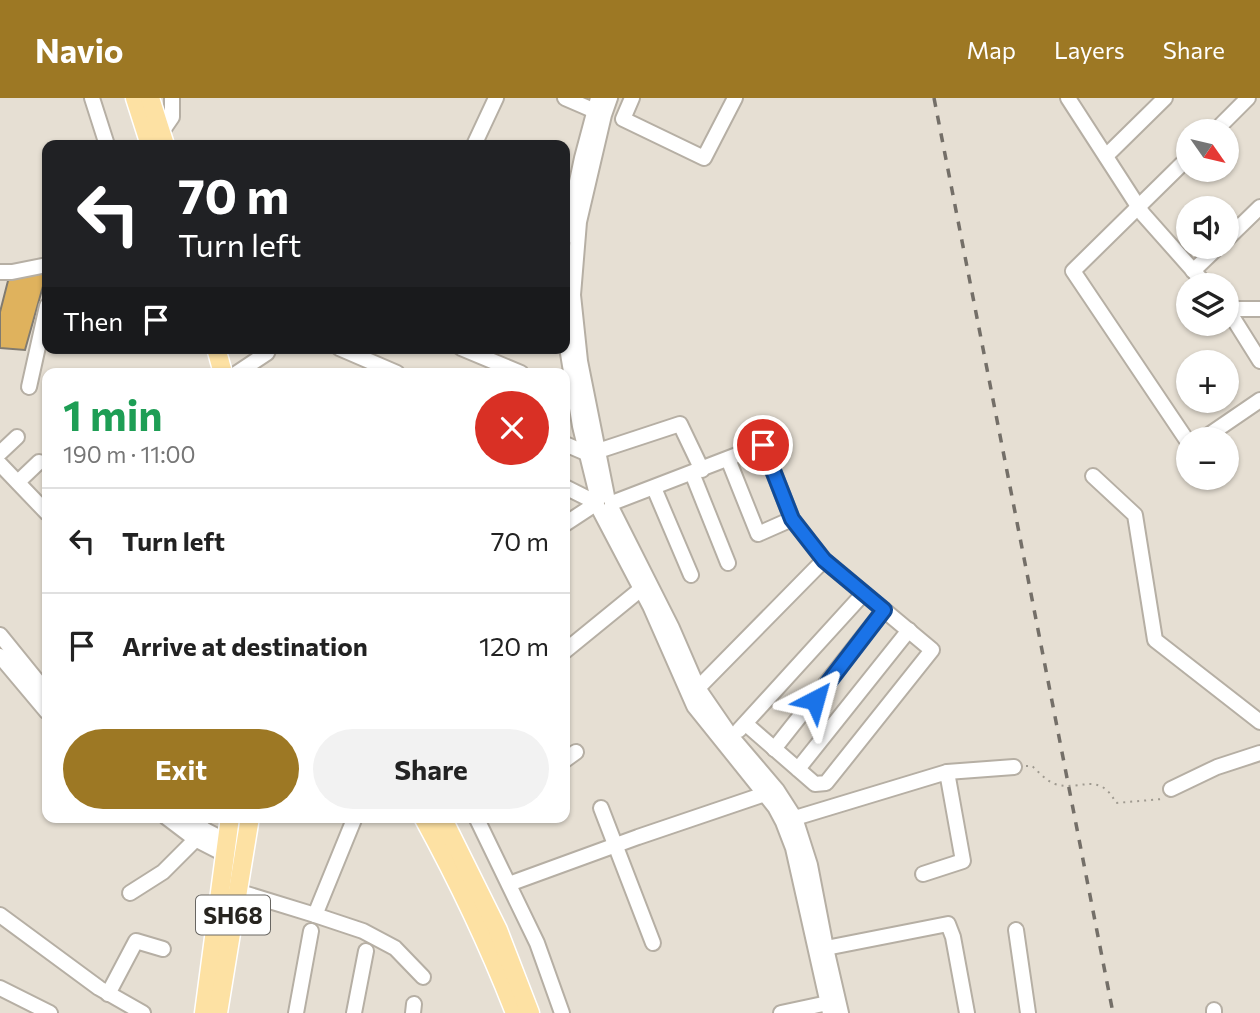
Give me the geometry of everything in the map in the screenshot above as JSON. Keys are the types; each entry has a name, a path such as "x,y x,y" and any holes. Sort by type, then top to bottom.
{"main road":[{"path":"135,98 158,140"},
{"path":"150,98 159,140"},
{"name":"SH68","path":"218,1013 237,891 231,823"},
{"name":"SH68","path":"204,1013 234,852 247,823"},
{"path":"426,823 454,873 515,1013"},
{"path":"445,823 498,930 530,1013"}],"street":[{"path":"92,98 105,140"},
{"path":"160,140 173,114 172,98"},
{"path":"476,140 496,98"},
{"path":"565,98 599,108"},
{"path":"570,219 599,108 610,98"},
{"path":"631,98 623,118 704,158 735,98"},
{"path":"1068,98 1139,206 1193,271 1206,259"},
{"path":"1106,156 1165,98"},
{"path":"1227,119 1248,98"},
{"path":"570,298 579,222 599,108"},
{"path":"1176,170 1073,271 1178,427"},
{"path":"1239,227 1260,207"},
{"path":"0,272 42,266"},
{"path":"1239,309 1260,309"},
{"path":"570,312 580,361 592,452 604,503 694,706 779,814 791,841 834,1008"},
{"path":"29,387 42,328"},
{"path":"1239,328 1260,361"},
{"path":"244,368 265,354"},
{"path":"353,354 385,368"},
{"path":"475,354 509,368"},
{"path":"570,392 592,452"},
{"path":"1220,427 1260,400"},
{"path":"570,445 592,452 680,424 728,563"},
{"path":"0,453 17,437"},
{"path":"570,521 604,503 654,488 763,445 792,519 824,560 932,650 826,783 815,784 746,724"},
{"path":"728,459 758,534 792,519"},
{"path":"18,482 39,462"},
{"path":"0,464 42,508"},
{"path":"1093,476 1135,515 1155,640 1260,722"},
{"path":"654,488 691,575"},
{"path":"570,489 604,503 667,617 698,688 732,736 777,790 795,818 810,865 834,1008"},
{"path":"698,688 824,560"},
{"path":"570,647 641,589"},
{"path":"732,736 746,724 863,594"},
{"path":"775,749 884,610"},
{"path":"798,769 909,630"},
{"path":"0,635 42,687"},
{"path":"0,656 42,706"},
{"path":"1171,789 1217,766 1260,753"},
{"path":"795,818 947,772 1014,767"},
{"path":"923,874 963,861 947,772"},
{"path":"509,884 765,794"},
{"path":"601,807 653,943"},
{"path":"177,823 234,852"},
{"path":"191,823 200,835"},
{"path":"314,915 353,823"},
{"path":"485,823 509,884 537,943 562,1013"},
{"path":"130,893 163,872 200,835"},
{"path":"237,891 363,931 395,948 423,977"},
{"path":"0,915 108,994 143,1013"},
{"path":"826,948 948,925 953,937 967,1013"},
{"path":"1016,930 1028,1013"},
{"path":"296,1013 311,931"},
{"path":"108,994 136,942 163,949"},
{"path":"354,1013 366,951"},
{"path":"0,988 50,1013"},
{"path":"781,1013 834,1008"}],"path":[{"path":"1014,767 1032,766 1054,784 1099,785 1107,790 1116,803 1163,799 1171,789"}],"building":[{"path":"42,272 42,290 25,350 0,348 0,312 10,273"}],"railway":[{"path":"934,98 1113,1013"}],"route":[{"path":"763,445 792,519 824,560 884,610 815,700"}]}
